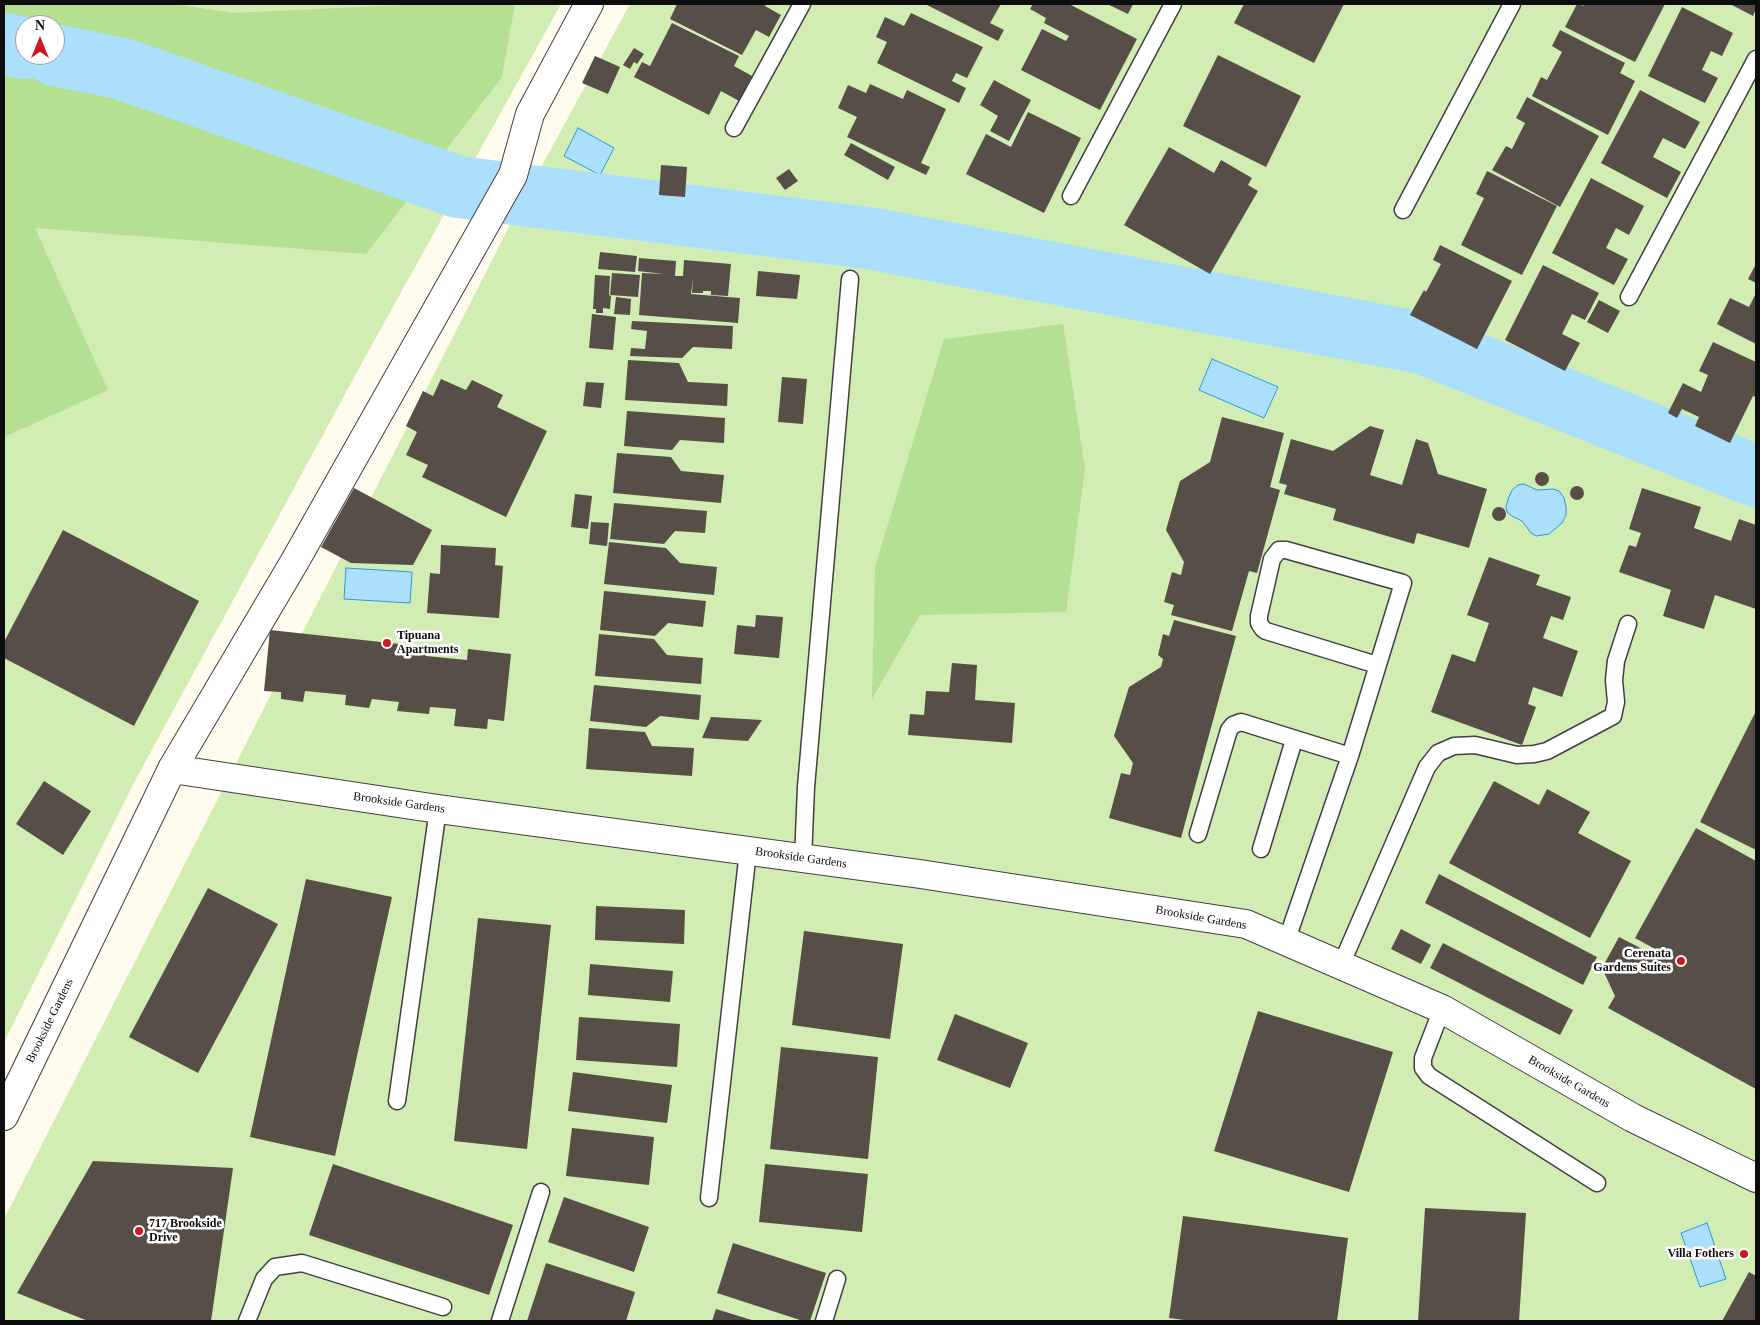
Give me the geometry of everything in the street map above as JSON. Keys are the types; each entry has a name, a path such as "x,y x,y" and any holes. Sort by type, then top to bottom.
{"street":[{"path":"172,769 295,561 513,175 530,114 589,4"},
{"name":"Brookside Gardens","path":"4,1116 172,769 438,809 920,874 1246,924 1442,1009 1633,1118 1754,1170"}],"lane":[{"path":"734,128 802,4"},
{"path":"1071,196 1174,4"},
{"path":"1403,210 1512,4"},
{"path":"1629,297 1756,58"},
{"path":"803,859 806,787 850,279"},
{"path":"1286,942 1350,756 1403,583 1286,550 1278,550 1272,559 1259,616 1259,623 1266,632 1377,665"},
{"path":"1341,965 1427,767 1438,753 1454,746 1475,745 1517,755 1534,754 1547,751 1613,716 1616,702 1614,680 1616,660 1628,624"},
{"path":"1198,834 1229,730 1233,725 1240,722 1350,756"},
{"path":"1261,849 1294,740"},
{"path":"397,1101 438,809"},
{"path":"709,1198 748,851"},
{"path":"1442,1009 1423,1058 1423,1068 1429,1076 1596,1183"},
{"path":"500,1321 541,1192"},
{"path":"247,1321 264,1278 275,1267 302,1263 443,1307"},
{"path":"824,1321 837,1278"}],"green space":[{"path":"4,4 561,4 369,350 136,779 4,1042"},
{"path":"4,4 175,4 233,13 422,4 515,4 502,77 366,254 35,228 108,390 4,437"},
{"path":"630,4 1756,4 1756,1321 4,1321 4,1219 515,215"},
{"path":"1063,324 1085,469 1066,612 920,615 872,699 875,567 944,339"}],"water":[{"path":"578,128 614,148 600,175 564,156"},
{"path":"1212,359 1278,387 1264,418 1199,390"},
{"path":"1524,484 1537,490 1553,489 1559,491 1564,498 1566,515 1562,523 1549,534 1536,536 1531,533 1522,521 1507,512 1506,507 1512,490 1518,485"},
{"path":"346,568 412,572 410,603 344,599"},
{"path":"1707,1223 1726,1279 1700,1287 1681,1233"}],"building":[{"path":"677,4 766,4 765,6 781,15 769,37 756,30 742,55 670,19"},
{"path":"925,4 1001,4 990,23 1004,30 998,41"},
{"path":"1033,4 1069,4 1137,39 1100,110 1021,70 1042,29 1066,41 1069,36 1044,23 1046,18 1030,9"},
{"path":"1107,4 1133,4 1128,14"},
{"path":"1244,4 1344,4 1314,63 1234,23"},
{"path":"1577,4 1583,6 1584,4 1665,4 1635,62 1565,27"},
{"path":"1730,4 1756,4 1756,9 1753,16"},
{"path":"1682,7 1733,33 1722,56 1711,51 1702,70 1718,78 1705,103 1648,76"},
{"path":"911,13 983,47 967,78 956,73 952,81 966,88 959,103 877,63 887,42 876,37 885,17 904,26"},
{"path":"672,23 739,56 734,66 752,76 739,101 721,91 709,115 634,77 642,62 650,66"},
{"path":"1560,30 1625,63 1620,73 1635,81 1608,135 1532,96 1541,77 1547,80 1562,52 1552,46"},
{"path":"634,48 644,54 637,64 634,62 630,69 623,65"},
{"path":"1218,55 1301,96 1266,167 1183,126"},
{"path":"595,56 620,67 608,94 582,83"},
{"path":"994,80 1031,100 1009,141 990,131 998,116 980,105"},
{"path":"870,84 903,99 907,90 946,109 921,163 930,167 926,175 847,137 857,117 838,108 848,85 866,93"},
{"path":"1640,90 1700,122 1685,149 1663,138 1653,157 1681,172 1667,198 1601,163"},
{"path":"1527,97 1599,136 1560,207 1492,170 1506,146 1512,149 1525,123 1516,118"},
{"path":"1028,112 1081,138 1044,213 966,174 986,134 1011,147"},
{"path":"851,143 895,167 888,180 844,155"},
{"path":"1169,147 1214,173 1221,160 1252,178 1248,185 1258,191 1210,274 1124,225"},
{"path":"661,165 687,167 685,197 659,195"},
{"path":"789,169 798,181 785,190 776,178"},
{"path":"1487,171 1557,206 1522,275 1461,245 1484,198 1476,194"},
{"path":"1591,178 1644,206 1629,235 1616,228 1606,248 1628,259 1614,285 1552,253"},
{"path":"1440,245 1512,281 1477,349 1410,315 1424,290 1426,292 1441,264 1433,260"},
{"path":"600,252 637,256 635,272 598,269"},
{"path":"639,258 676,261 675,276 683,276 684,260 731,264 728,296 711,295 711,291 692,293 693,278 691,294 740,298 738,323 639,315 642,273 664,274 638,271"},
{"path":"1756,264 1756,283 1748,279"},
{"path":"1543,265 1599,293 1585,320 1572,314 1562,334 1580,343 1565,371 1505,340"},
{"path":"758,271 800,275 797,299 756,296"},
{"path":"612,273 640,275 638,297 610,295"},
{"path":"595,275 610,276 610,309 603,308 603,313 596,313 596,309 593,309"},
{"path":"1756,293 1756,344 1717,324 1730,298 1749,307"},
{"path":"616,297 631,299 630,315 614,314"},
{"path":"1599,300 1620,311 1608,333 1587,322"},
{"path":"592,314 616,317 613,350 589,348"},
{"path":"632,321 733,326 732,349 693,347 682,358 630,356 631,348 645,349 647,331 631,329"},
{"path":"1713,342 1756,362 1756,397 1753,396 1730,443 1695,426 1699,417 1682,409 1677,418 1668,413 1683,383 1701,392 1708,375 1699,371"},
{"path":"628,360 679,363 688,382 728,384 727,406 625,400"},
{"path":"782,377 807,379 803,424 778,422"},
{"path":"441,379 466,390 472,380 503,395 497,407 547,431 506,517 422,477 428,465 406,455 417,432 406,426 423,391 433,396"},
{"path":"586,382 604,383 601,408 583,406"},
{"path":"627,411 725,418 724,443 680,440 672,450 624,446"},
{"path":"1222,417 1284,433 1270,487 1280,490 1257,573 1249,571 1232,631 1171,615 1174,605 1164,602 1172,572 1181,575 1184,562 1166,530 1180,481 1210,462"},
{"path":"1370,426 1384,430 1370,475 1402,485 1416,439 1428,443 1438,474 1487,489 1469,548 1417,533 1414,544 1333,520 1336,509 1284,494 1287,485 1279,483 1291,439 1333,451"},
{"path":"617,453 671,457 681,471 724,475 721,503 613,493"},
{"path":"1539,472 1545,472 1549,479 1545,486 1539,486 1535,482 1535,476"},
{"path":"1574,486 1580,486 1584,493 1580,500 1574,500 1570,496 1570,490"},
{"path":"354,488 432,530 413,565 351,563 321,547"},
{"path":"1642,488 1701,507 1694,528 1731,541 1739,519 1756,525 1756,609 1715,595 1704,629 1663,616 1671,590 1619,572 1629,545 1636,547 1641,533 1629,529"},
{"path":"575,494 592,496 588,529 571,527"},
{"path":"614,503 707,511 705,533 675,531 664,544 610,539"},
{"path":"1496,507 1502,507 1506,514 1502,521 1496,521 1492,517 1492,511"},
{"path":"591,522 609,523 607,546 589,544"},
{"path":"63,530 199,601 134,726 4,658 4,642"},
{"path":"609,542 666,548 680,563 717,567 714,595 604,584"},
{"path":"441,545 496,548 495,565 503,566 499,618 427,613 430,573 440,574"},
{"path":"1489,557 1540,575 1536,585 1571,597 1563,620 1551,616 1543,638 1578,651 1562,697 1533,687 1528,704 1536,707 1522,745 1431,712 1452,654 1475,662 1489,623 1467,615"},
{"path":"604,591 706,601 703,627 668,623 655,636 600,630"},
{"path":"756,615 783,617 779,658 734,654 737,625 755,627"},
{"path":"1174,620 1236,636 1181,838 1109,818 1121,773 1130,775 1133,763 1114,736 1129,687 1161,667 1163,659 1158,655 1163,634 1169,636"},
{"path":"270,630 427,647 426,656 467,660 468,649 511,654 504,721 488,719 487,729 454,726 456,709 430,707 429,714 397,711 399,702 372,699 369,708 345,705 346,695 305,691 303,702 281,699 281,692 264,691"},
{"path":"599,634 654,639 667,655 703,658 701,684 595,676"},
{"path":"952,663 977,665 975,700 1015,703 1012,743 908,735 910,714 924,715 926,691 949,692"},
{"path":"594,685 701,695 699,720 660,716 646,727 590,721"},
{"path":"1756,711 1756,850 1700,822"},
{"path":"711,717 762,720 748,741 702,738"},
{"path":"589,728 645,732 652,746 694,748 692,776 586,769"},
{"path":"44,781 91,811 63,855 16,824"},
{"path":"1494,781 1539,805 1547,789 1590,812 1578,833 1631,861 1590,938 1449,863"},
{"name":"Cerenata Gardens Suites","path":"1696,828 1756,861 1756,1089 1608,1008 1615,996 1602,968 1619,937 1652,954 1655,949 1635,938"},
{"path":"1439,874 1597,957 1583,985 1425,903"},
{"path":"306,879 392,897 335,1156 250,1137"},
{"path":"208,888 278,924 198,1073 129,1037"},
{"path":"596,906 685,910 684,944 595,940"},
{"path":"478,918 551,925 527,1149 454,1141"},
{"path":"1401,929 1431,945 1421,964 1391,949"},
{"path":"804,931 903,944 890,1039 792,1025"},
{"path":"1443,943 1573,1010 1560,1035 1430,968"},
{"path":"590,964 673,971 670,1002 588,995"},
{"path":"1258,1011 1393,1052 1349,1192 1214,1151"},
{"path":"955,1014 1028,1043 1010,1088 937,1060"},
{"path":"579,1017 680,1024 677,1067 576,1060"},
{"path":"781,1047 878,1057 868,1159 770,1149"},
{"path":"573,1072 672,1085 667,1123 568,1111"},
{"path":"572,1128 654,1137 649,1185 566,1176"},
{"name":"717 Brookside Drive","path":"93,1161 233,1168 211,1321 88,1321 17,1293"},
{"path":"333,1164 513,1225 489,1295 309,1235"},
{"path":"765,1164 868,1174 862,1232 759,1222"},
{"path":"564,1197 649,1227 634,1272 548,1242"},
{"path":"1425,1208 1526,1213 1519,1321 1418,1321"},
{"path":"1183,1216 1348,1238 1337,1321 1192,1321 1169,1318"},
{"path":"733,1243 826,1273 810,1321 803,1321 717,1293"},
{"path":"546,1263 635,1292 626,1321 527,1321"},
{"path":"1749,1272 1756,1276 1756,1321 1722,1321"},
{"path":"716,1309 755,1321 712,1321"}],"waterway":[{"path":"4,44 15,46"},
{"path":"65,57 123,69 458,187 868,238 1422,343 1756,476"}],"place":[{"name":"Tipuana Apartments","path":"387,643"},
{"name":"Cerenata Gardens Suites","path":"1681,961"},
{"name":"717 Brookside Drive","path":"139,1231"},
{"name":"Villa Fothers","path":"1744,1254"}]}
